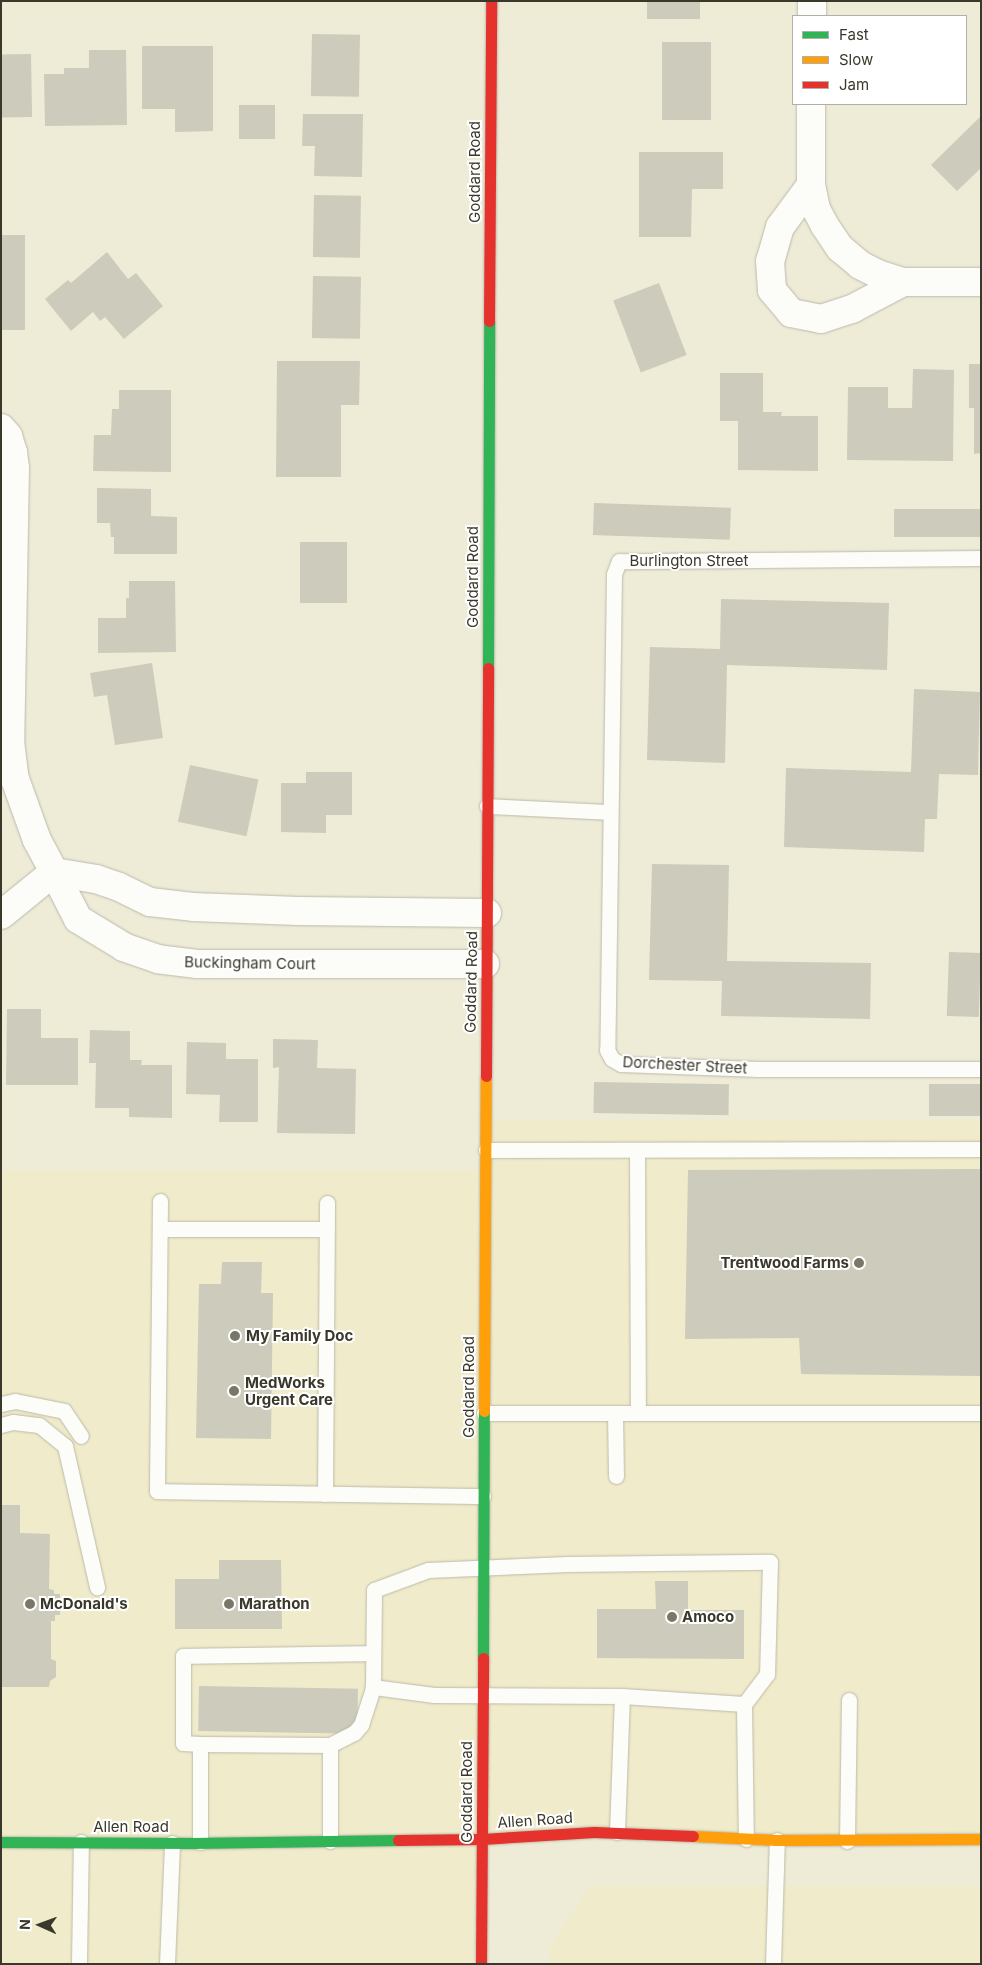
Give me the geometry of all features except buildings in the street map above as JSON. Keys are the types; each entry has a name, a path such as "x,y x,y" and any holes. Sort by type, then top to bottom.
{"main road":[{"name":"Goddard Road","path":"481,1964 491,1"},
{"name":"Allen Road","path":"1,1842 172,1843 482,1839 566,1833 617,1832 776,1840 981,1839"}],"street":[{"path":"812,1 812,15"},
{"path":"812,105 811,185 816,208 825,226 840,248 860,265 878,274 904,282 981,282"},
{"path":"811,185 780,227 770,261 772,290 791,313 821,319 852,309 904,282"},
{"name":"Buckingham Court","path":"1,428 8,436 15,468 10,741 15,779 37,840 78,918 124,947 158,959 197,964 485,964"},
{"path":"1,915 54,872 96,879 119,887 150,902 193,907 298,911 487,913"}],"lane":[{"name":"Burlington Street","path":"610,812 614,574 619,561 981,558"},
{"path":"487,806 610,812"},
{"name":"Dorchester Street","path":"610,812 607,1050 612,1059 622,1064 758,1069 981,1069"},
{"path":"486,1150 981,1149"},
{"path":"637,1150 638,1413"},
{"path":"160,1201 157,1491 484,1496"},
{"path":"325,1494 327,1203"},
{"path":"160,1229 327,1229"},
{"path":"1,1404 15,1402 64,1411 81,1436"},
{"path":"484,1413 981,1413"},
{"path":"615,1413 616,1476"},
{"path":"1,1425 13,1422 39,1425 65,1446 97,1587"},
{"path":"373,1654 183,1656 183,1743 330,1745 354,1734 361,1725 373,1687 374,1590 428,1570 483,1567 770,1562 767,1674 744,1704 746,1839"},
{"path":"373,1687 434,1695 622,1696 744,1704"},
{"path":"617,1832 622,1696"},
{"path":"847,1841 849,1700"},
{"path":"200,1744 200,1842"},
{"path":"330,1745 330,1841"},
{"path":"773,1964 776,1840"},
{"path":"79,1964 81,1842"},
{"path":"167,1964 172,1843"}],"shaded area":[{"path":"485,1120 981,1120 981,1839 482,1839 482,1964 1,1964 1,1171 485,1171"},
{"path":"590,1886 981,1886 981,1964 549,1964 549,1950"}],"traffic: fast":[{"path":"488,668 489,321"},
{"path":"483,1658 484,1411"},
{"path":"1,1842 192,1843 398,1840"}],"traffic: slow":[{"path":"484,1411 486,1076"},
{"path":"693,1836 777,1840 981,1839"}],"traffic: jam":[{"path":"489,321 491,1"},
{"path":"486,1076 488,668"},
{"path":"481,1964 483,1658"},
{"path":"398,1840 482,1839 594,1832 693,1836"}],"place":[{"name":"Trentwood Farms","path":"859,1263"},
{"name":"My Family Doc","path":"235,1336"},
{"name":"MedWorks Urgent Care","path":"234,1391"},
{"name":"McDonald's","path":"30,1604"},
{"name":"Marathon","path":"229,1604"},
{"name":"Amoco","path":"672,1617"}]}
